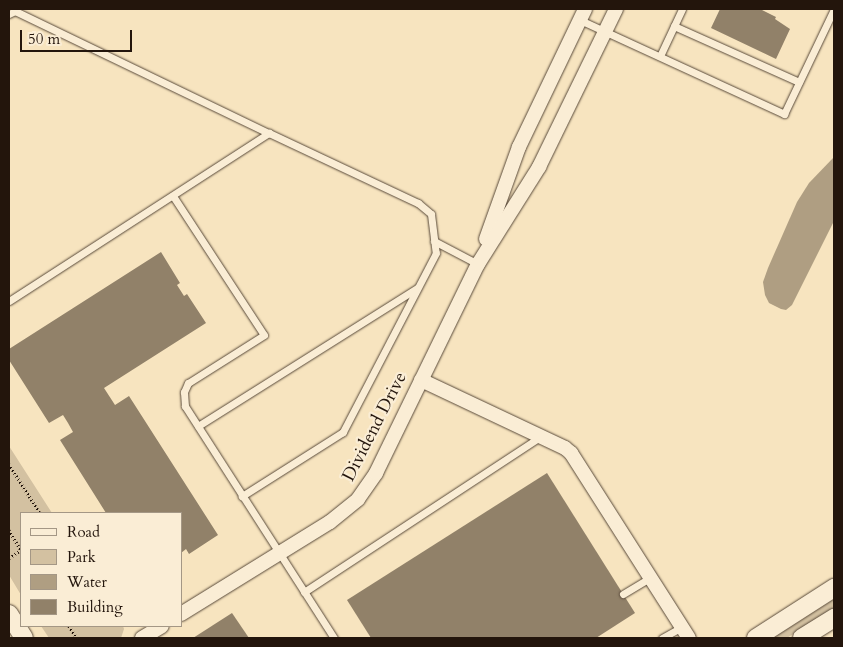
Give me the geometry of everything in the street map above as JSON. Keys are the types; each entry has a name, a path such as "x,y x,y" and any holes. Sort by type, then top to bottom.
{"street":[{"name":"Dividend Drive","path":"182,613 330,522 358,499 376,473 478,264 539,167 616,9"},
{"name":"Dividend Drive","path":"478,264 519,146 583,14"},
{"path":"421,380 565,448 576,459 685,632"},
{"path":"756,638 834,588"},
{"path":"9,614 24,638"},
{"path":"802,638 834,618"},
{"path":"142,638 160,627"}],"lane":[{"path":"660,56 682,9"},
{"path":"583,14 605,31 784,114 834,9"},
{"path":"9,14 15,10 418,203 431,214 436,253 342,432 242,496"},
{"path":"674,26 799,82"},
{"path":"9,301 269,133"},
{"path":"173,196 264,334 188,383 184,392 185,406 334,638"},
{"path":"434,241 478,264"},
{"path":"198,426 418,288"},
{"path":"304,592 540,436"},
{"path":"623,594 651,578"},
{"path":"662,638 685,632"}],"path":[{"path":"9,464 39,512"},
{"path":"9,530 20,548"},
{"path":"9,558 20,551"},
{"path":"70,627 77,638"}],"green space":[{"path":"9,446 51,512 20,512 20,593 9,575"},
{"path":"834,599 834,608 787,638 773,638"},
{"path":"42,627 123,627 124,629 121,638 49,638"}],"water":[{"path":"834,157 834,221 792,305 786,310 781,309 769,303 765,295 763,282 797,202 809,183"}],"building":[{"path":"720,9 760,9 776,17 775,19 790,29 776,59 711,28"},
{"path":"161,252 180,283 177,285 184,296 187,294 206,323 104,388 115,405 129,396 218,535 189,554 186,549 182,552 182,512 105,512 60,440 73,432 63,415 49,423 9,360 9,349"},
{"path":"547,473 635,613 596,638 371,638 347,600"},
{"path":"232,613 249,638 193,638"}]}
